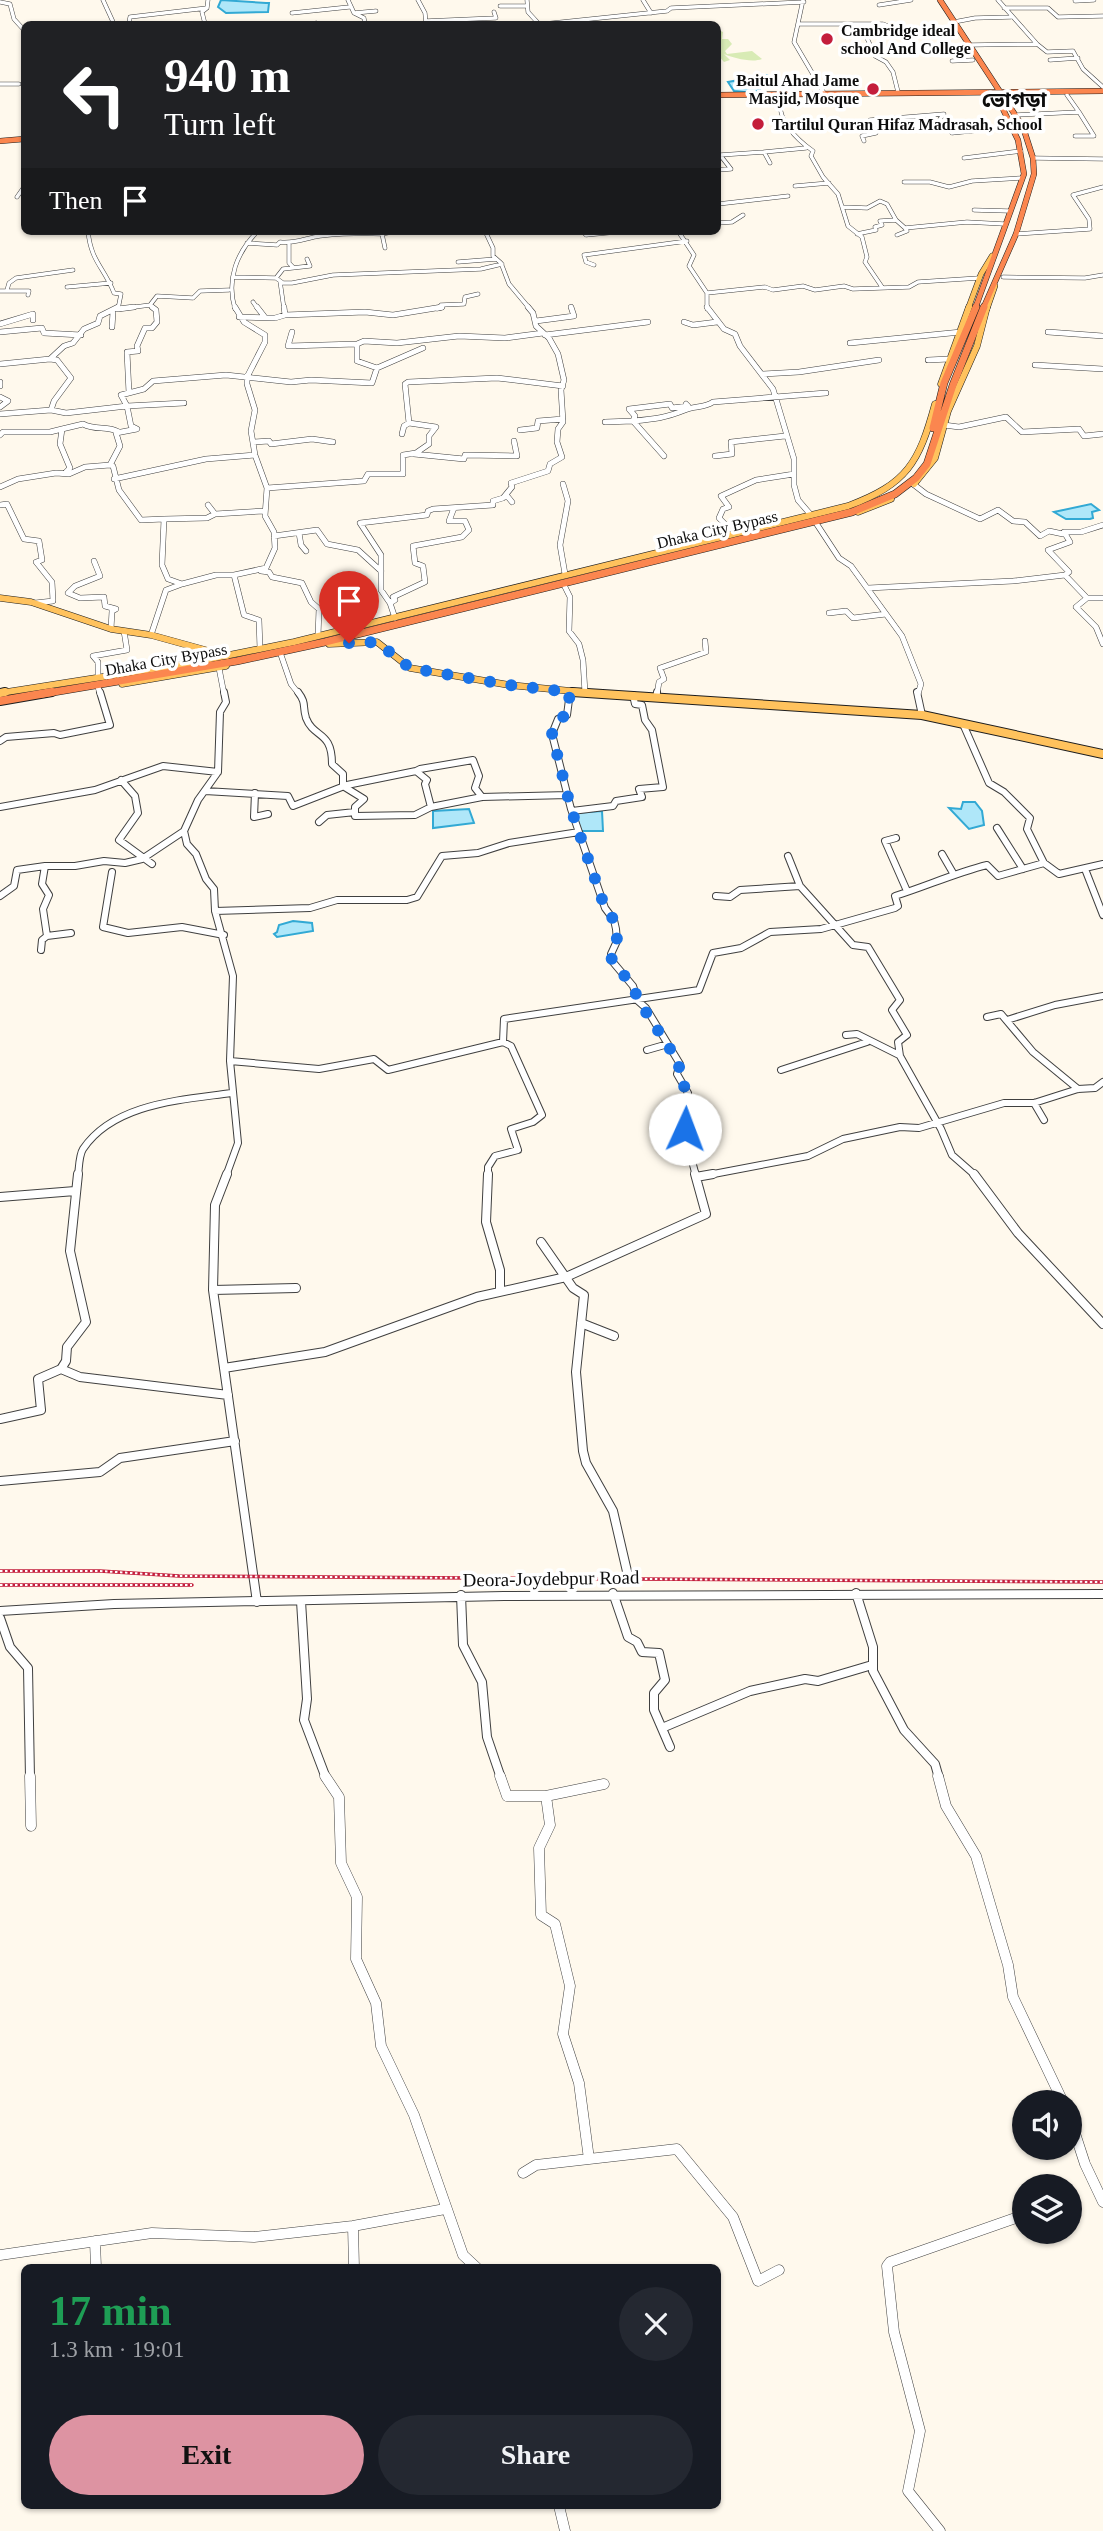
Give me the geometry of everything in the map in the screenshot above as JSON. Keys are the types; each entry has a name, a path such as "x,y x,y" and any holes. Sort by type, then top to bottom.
{"highway":[{"name":"Dhaka City Bypass","path":"0,699 298,649 845,513 875,504 911,483 927,464 953,385 1016,234 1032,185 1033,158 1023,127 938,0"},
{"path":"954,24 974,60 998,93"},
{"path":"721,98 824,93 1067,94 1103,91"},
{"path":"721,98 1103,91"},
{"name":"Dhaka City Bypass","path":"0,699 259,651 850,509 892,492 917,471 925,457 944,383 972,317 1022,178 1021,151 998,93"},
{"path":"0,139 21,138"}],"main road":[{"path":"0,699 98,677 259,651 848,506 878,494 911,470 921,456 949,359 979,278 992,257"},
{"path":"0,699 219,668 329,644 816,523 878,505 913,484 931,465 944,425 978,346 982,322 1003,261"},
{"path":"0,598 34,603 111,629 151,635 226,653 227,656"},
{"path":"329,644 377,642 410,668 509,685 570,692 804,705 922,715 1103,754"}],"street":[{"path":"103,0 114,21"},
{"path":"204,21 202,12 207,8 208,0"},
{"path":"348,0 349,7 364,21"},
{"path":"418,0 425,21"},
{"path":"527,0 528,12 538,21"},
{"path":"643,0 651,13"},
{"path":"879,5 911,0"},
{"path":"998,0 1011,17 1047,52 1073,51 1083,69 1103,91"},
{"path":"1074,1 1094,0"},
{"path":"571,21 667,11 671,8 804,1 794,42 824,93"},
{"path":"0,2 10,4 11,15 21,29"},
{"path":"156,14 158,5"},
{"path":"500,6 527,6"},
{"path":"292,13 349,7"},
{"path":"129,21 130,17 207,8"},
{"path":"1004,8 1048,8 1058,17 1103,14"},
{"path":"354,13 376,11"},
{"path":"454,21 496,18 494,12"},
{"path":"799,24 883,24 904,32 975,18 1011,17"},
{"path":"861,24 864,30"},
{"path":"867,38 875,56 886,62 893,72 898,92"},
{"path":"970,46 1037,44"},
{"path":"1050,60 1078,58"},
{"path":"952,61 974,60"},
{"path":"0,84 21,83"},
{"path":"1067,94 1094,136 1074,136"},
{"path":"780,98 779,110 806,148"},
{"path":"1015,115 1079,112"},
{"path":"864,141 862,136 876,133 870,120 919,115 944,114 940,119 952,133 1013,127"},
{"path":"721,155 806,148 813,151 811,156 815,164 836,189 843,207 843,220 851,232 858,234 876,230 875,227 881,225 880,221 896,220"},
{"path":"964,158 1021,151"},
{"path":"764,152 770,163"},
{"path":"721,156 731,169 721,170"},
{"path":"1033,158 1103,159"},
{"path":"904,183 930,182 949,187 972,181 1022,178"},
{"path":"795,186 830,183"},
{"path":"1016,234 1090,229 1089,219 1073,195 1103,187"},
{"path":"17,197 21,190"},
{"path":"721,204 788,196"},
{"path":"843,207 867,208 880,201 887,204 896,220 905,228 968,222 1004,224"},
{"path":"974,210 1009,211"},
{"path":"721,223 732,222 743,215"},
{"path":"897,235 906,231 905,228"},
{"path":"858,234 864,242 867,257 865,262 882,287"},
{"path":"88,235 89,248 111,283 114,293 121,294 112,327"},
{"path":"254,235 239,256 229,290 239,317 264,335 265,342 247,377 249,395 255,410 251,431 254,455 267,488 265,516 274,536 275,548 266,568 261,571"},
{"path":"247,243 289,243 321,236 350,235"},
{"path":"382,235 385,248"},
{"path":"395,618 390,603 381,590 382,572 378,547 365,536 360,523 427,515 428,511 433,509 491,506 493,501 504,497 512,487 511,482 543,474 562,457 557,435 564,419 558,354 536,326 533,313 509,284 487,235"},
{"path":"682,235 694,256 690,266 707,293 707,310 735,334 740,346 762,374 775,397 794,459 798,500 811,515"},
{"path":"594,265 586,262 584,255 687,241"},
{"path":"289,243 289,263 293,267"},
{"path":"285,315 278,280 283,270 310,266 307,259"},
{"path":"458,262 496,259"},
{"path":"234,277 304,283 333,275 475,269 502,264"},
{"path":"7,290 9,283 16,278 73,270"},
{"path":"1003,277 1085,278 1103,275"},
{"path":"707,293 765,287 773,290 803,286 814,290 831,286 853,289 909,287 918,282 979,278"},
{"path":"67,287 111,283"},
{"path":"0,291 29,290 28,295"},
{"path":"50,359 81,335 84,329 98,323 100,316 116,310 150,305 157,296 193,298 200,291 229,290"},
{"path":"239,317 275,318 285,315 365,312 393,315 442,308 441,305 461,305 464,304 465,297 478,294"},
{"path":"253,302 264,316"},
{"path":"129,393 127,352 138,351 137,346 145,328 152,328 156,322 156,310 150,305"},
{"path":"536,321 574,316 571,307"},
{"path":"0,324 33,315"},
{"path":"292,332 288,346 321,347 364,341 397,343 459,336 505,338 648,322"},
{"path":"684,322 693,325 718,322"},
{"path":"0,332 42,328 44,332 81,335"},
{"path":"850,343 961,332"},
{"path":"1048,332 1103,335"},
{"path":"357,344 357,361 377,368 423,348"},
{"path":"928,360 949,359"},
{"path":"0,364 57,360 71,378 54,398 51,410"},
{"path":"762,374 799,372 879,360"},
{"path":"1035,365 1103,369"},
{"path":"0,435 3,432 50,432 83,424 94,430 136,430 131,426 127,406 121,395 144,388 153,381 226,375 291,383 311,380 372,383 377,368"},
{"path":"409,423 405,384 408,382 500,378 541,386 563,386"},
{"path":"346,382 346,390"},
{"path":"604,422 672,417 686,409 707,406 713,402 826,393"},
{"path":"0,397 8,401 0,407"},
{"path":"0,414 51,410 66,413 184,403"},
{"path":"664,456 647,436 637,431 635,416 629,409 670,404 672,408 688,406 686,404"},
{"path":"944,425 959,427 1006,417 1022,432 1079,429 1084,436 1103,434"},
{"path":"520,430 537,428 538,421 564,419"},
{"path":"402,434 404,426 409,423 436,427 429,436 429,444 414,454"},
{"path":"62,429 60,444 70,468 65,474"},
{"path":"110,465 120,446 116,433 119,432"},
{"path":"715,456 732,454 731,442 785,436"},
{"path":"253,442 270,441 271,444 316,439 333,442"},
{"path":"267,488 364,481 368,474 403,474 403,455 464,459 464,455 517,457 513,441"},
{"path":"114,479 206,458 254,455"},
{"path":"0,486 18,479 65,474 85,467 110,465"},
{"path":"110,465 113,466 114,479 125,502 141,520 167,517 207,518 215,514 264,511"},
{"path":"727,534 725,524 719,518 723,509 729,507 721,496 740,485 774,474 794,474"},
{"path":"563,484 569,495 569,516 560,543 565,574"},
{"path":"913,484 926,494 980,519 998,510 1013,521 1026,522 1040,536 1049,531 1063,534 1103,525"},
{"path":"504,497 508,497 512,502"},
{"path":"0,505 7,504 24,539 39,541 42,560 36,562 52,582 53,601 34,603"},
{"path":"208,505 215,514"},
{"path":"390,603 395,600 393,597 425,582 422,566 415,563 413,546 462,537 468,530 465,522 449,521 452,508 457,507"},
{"path":"164,519 162,565 167,579 182,584"},
{"path":"816,523 839,558 851,566 868,588 908,648 921,684 918,691 922,715"},
{"path":"274,536 317,530 327,544 354,546 366,553 382,572"},
{"path":"299,533 301,545 306,551"},
{"path":"868,588 1013,581 1065,575 1069,572 1048,551 1070,542 1063,534"},
{"path":"94,561 100,576 75,586 68,593 80,598 104,597 105,606 116,609 112,611 111,629"},
{"path":"151,635 166,590 216,575 261,571 269,572 272,577 302,583 311,602 319,609 318,636"},
{"path":"234,575 244,615 259,620 259,651"},
{"path":"1065,575 1087,598"},
{"path":"564,585 570,597 569,632 574,636 585,663 585,693"},
{"path":"1103,598 1087,598 1076,607 1096,627 1103,644"},
{"path":"829,613 846,611 853,618 886,614"},
{"path":"98,677 98,662 93,656 127,650 124,631"},
{"path":"656,697 659,682 664,679 660,668 706,652 705,641"},
{"path":"281,654 291,684 305,701 305,716 308,722 323,733 333,752 332,764 342,774 343,786"},
{"path":"0,897 14,886 17,870 104,861 125,863 142,859 184,831 218,772 220,712 226,702 219,668"},
{"path":"0,741 6,737 60,734 110,725 98,687"},
{"path":"224,1368 327,1351 500,1290 566,1277 610,1259 625,1248 705,1215 678,1112 688,1093 677,1074 680,1064 638,1000 633,986 612,961 611,954 617,940 614,920 605,908 572,811 552,734 558,719 567,715 570,692"},
{"path":"572,811 600,810 613,806 616,801 642,797 639,789 663,787 650,735 652,730 645,720 642,705 635,704 632,695"},
{"path":"963,724 989,783 1003,792 1030,818 1027,829 1044,863 1059,874 1103,864"},
{"path":"205,791 288,796 293,806 343,786 473,760 480,776 475,788 482,797"},
{"path":"0,807 95,790 163,766 218,772"},
{"path":"416,771 427,780 425,784 431,807"},
{"path":"121,780 135,796 138,813 119,840 152,864"},
{"path":"343,786 364,799 355,807 355,816 415,815 431,807 482,797 568,795"},
{"path":"255,793 254,817 268,814"},
{"path":"319,822 327,815 355,812"},
{"path":"997,828 1023,869"},
{"path":"184,831 187,844 196,854 206,879 214,889 215,911 224,935 233,976 230,1061 231,1093 238,1143 215,1205 213,1290 257,1602"},
{"path":"215,911 310,908 337,900 407,900 417,897 442,856 478,853 509,843 579,832"},
{"path":"896,838 885,841 907,891"},
{"path":"942,855 953,873"},
{"path":"788,856 800,886 853,945 869,947 900,1000 892,1010 907,1035 898,1042 899,1055 952,1155 981,1180 993,1202 1018,1233 1103,1324"},
{"path":"503,1042 504,1019 699,990 714,952 741,948 770,932 835,926 895,908 898,906 894,897 943,881 953,873 987,866 997,876 1044,863"},
{"path":"46,866 42,884 49,895 43,909 47,936"},
{"path":"1085,869 1103,915"},
{"path":"112,872 103,927 128,933 182,927 224,935"},
{"path":"716,896 730,897 740,890 800,886"},
{"path":"41,950 42,940 47,936 71,933"},
{"path":"1007,1020 1055,1005 1103,996"},
{"path":"987,1017 999,1014 1007,1020 1033,1052 1078,1089"},
{"path":"846,1035 857,1034 867,1042 885,1046 899,1055"},
{"path":"230,1061 317,1069 374,1059 388,1070 503,1042 512,1047 542,1115 533,1122 511,1129 518,1150 495,1156 488,1167 486,1222 500,1272 500,1290"},
{"path":"781,1070 867,1042"},
{"path":"647,1050 668,1044"},
{"path":"696,1177 808,1156 843,1139 936,1123 1004,1102 1021,1105 1034,1103 1078,1089 1096,1088 1103,1082"},
{"path":"1096,1088 1103,1094"},
{"path":"0,1419 41,1410 38,1379 61,1369 66,1361 67,1347 86,1320 70,1251 75,1191 82,1151 101,1131 141,1108 231,1093"},
{"path":"1034,1103 1044,1120"},
{"path":"0,1197 75,1191"},
{"path":"541,1242 573,1288 584,1295 576,1373 583,1451 586,1463 613,1511 629,1580"},
{"path":"213,1290 296,1288"},
{"path":"581,1323 614,1336"},
{"path":"61,1369 80,1377 228,1395"},
{"path":"0,1481 103,1471 120,1458 235,1441"},
{"path":"613,1593 628,1637 637,1642 642,1652 659,1653 665,1679 654,1693 654,1710 670,1747"},
{"path":"856,1593 873,1647 872,1665 904,1730 935,1764 946,1806 975,1853 1008,1965 1013,1997 1057,2090"},
{"name":"Deora-Joydebpur Road","path":"0,1611 61,1604 257,1602 460,1595 1103,1594"},
{"path":"460,1595 463,1645 482,1682 487,1737 505,1794 546,1796 604,1784"},
{"path":"301,1601 307,1699 304,1720 324,1775 339,1797 341,1863 357,1897 356,1959 376,2003 381,2046 414,2115 464,2258 472,2264"},
{"path":"0,1618 10,1647 29,1668 31,1826"},
{"path":"662,1728 750,1691 805,1679 818,1681 872,1665"},
{"path":"546,1796 550,1825 539,1848 541,1914 555,1924 570,1982 564,2034 579,2083 589,2159"},
{"path":"523,2173 536,2165 677,2149 733,2217 758,2281 779,2270"},
{"path":"1082,2152 1103,2202"},
{"path":"0,2255 152,2233 254,2237 353,2226 446,2210"},
{"path":"940,2531 934,2518 911,2498 908,2491 920,2431 894,2332 887,2266 890,2262 1012,2220"},
{"path":"353,2226 354,2264"},
{"path":"95,2241 96,2264"},
{"path":"560,2509 565,2531"}],"green space":[{"path":"721,31 722,39 728,39 732,44 725,51 727,54 752,51 762,59 748,60 724,54 730,60 724,62 721,58"}],"water":[{"path":"221,0 269,3 268,12 226,13 218,7"},
{"path":"766,75 776,79 758,83 760,89 754,93 734,91 728,82"},
{"path":"1091,504 1099,510 1092,512 1093,518 1090,519 1066,519 1054,512"},
{"path":"963,802 975,802 982,811 984,825 969,829 949,808 961,809"},
{"path":"469,809 474,823 433,828 433,811"},
{"path":"602,811 603,831 580,831 574,813"},
{"path":"293,921 312,923 313,931 277,937 274,934 279,925"}],"railway":[{"path":"0,1571 100,1571 179,1576 1103,1582"},
{"path":"0,1585 192,1585"}],"place":[{"name":"Cambridge ideal school And College","path":"827,39"},
{"name":"Baitul Ahad Jame Masjid, Mosque","path":"873,89"},
{"name":"Tartilul Quran Hifaz Madrasah, School","path":"758,124"}],"district":[{"name":"ভোগড়া","path":"1014,100"}],"route":[{"path":"349,643 377,642 400,663 410,668 509,685 570,692 567,715 558,719 552,734 571,809 605,908 614,920 617,940 611,954 612,961 633,986 638,1000 646,1008 680,1064 677,1074 688,1093 678,1112 685,1129"}]}
